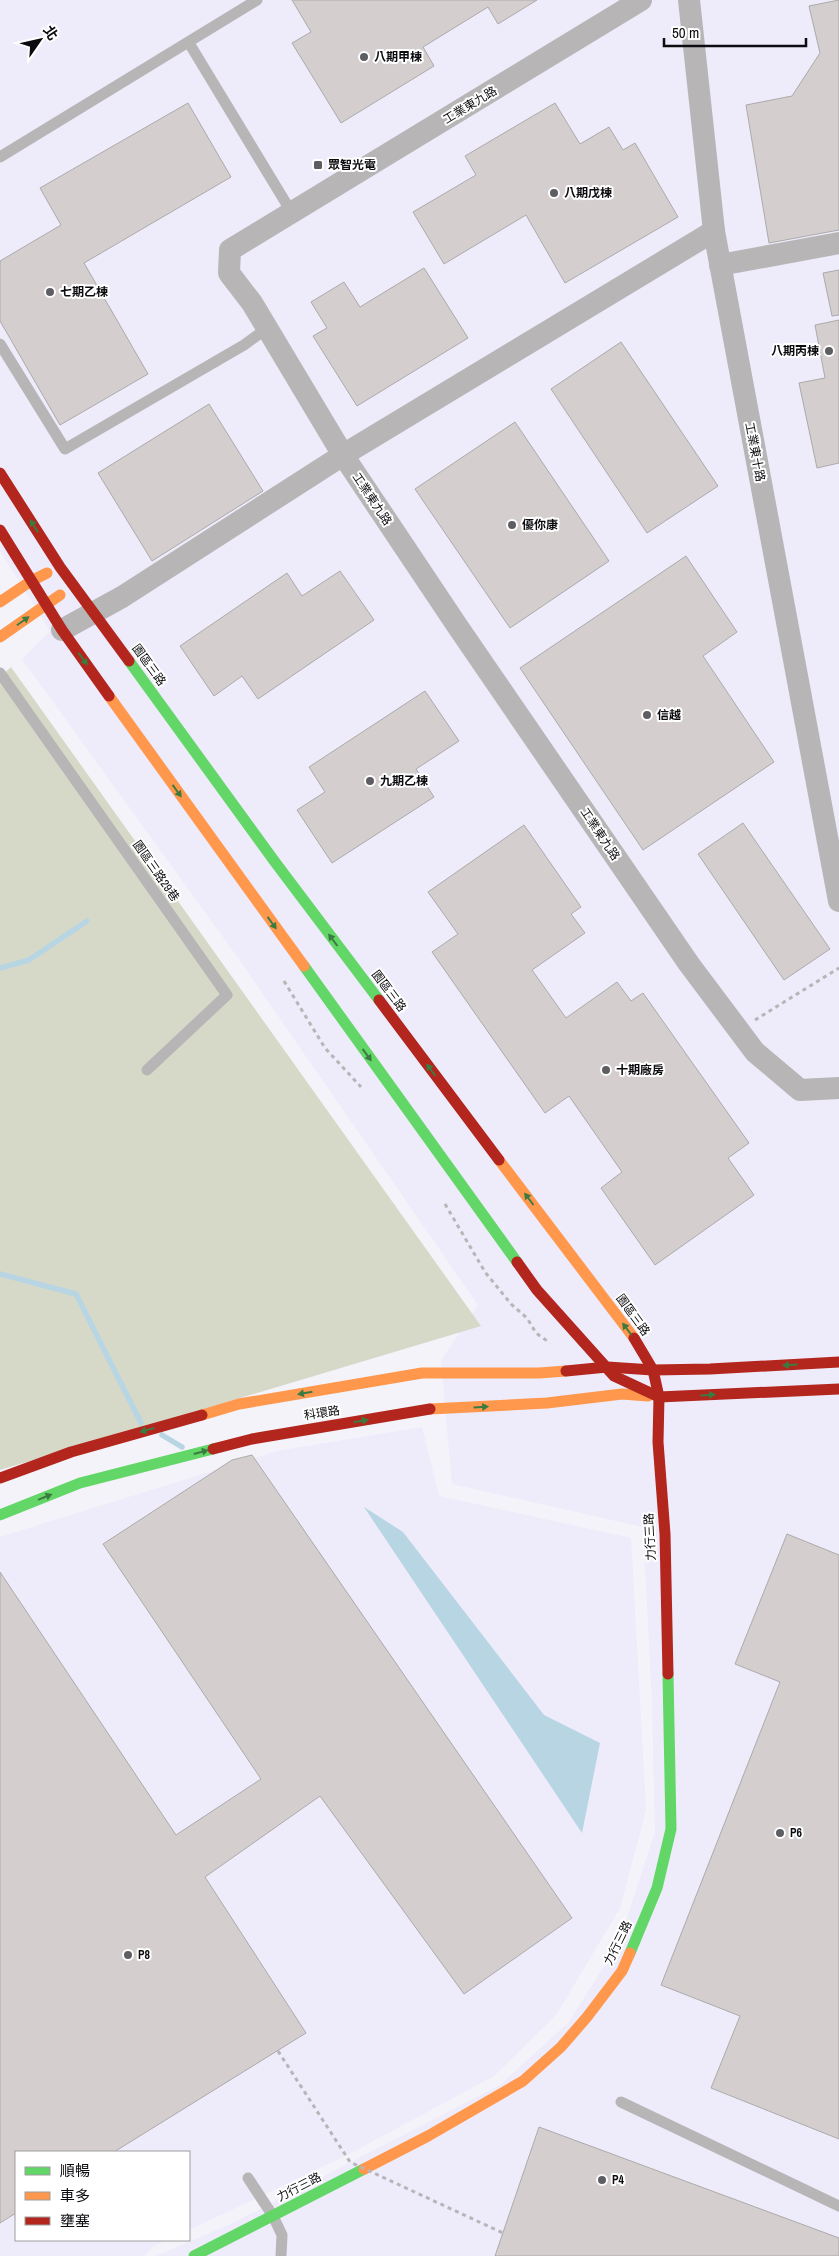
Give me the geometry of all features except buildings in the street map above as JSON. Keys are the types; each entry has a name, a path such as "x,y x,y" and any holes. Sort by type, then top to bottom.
{"street":[{"name":"工業東九路","path":"641,0 230,250 230,273 252,303 344,456 689,964 738,1030 755,1052 800,1090 839,1088"},
{"name":"工業東十路","path":"689,0 714,231 839,901"},
{"path":"62,630 94,614 344,456 714,231"},
{"path":"720,265 839,243"},
{"name":"園區三路","path":"0,473 60,567 94,614 275,862 636,1341 653,1370"},
{"path":"0,530 62,630 537,1290 573,1332 611,1371 659,1397 839,1389"},
{"path":"0,602 31,581 60,567"},
{"path":"0,638 74,586"},
{"path":"548,1373 559,1370 574,1356 578,1343 573,1332"},
{"path":"653,1370 733,1369 839,1362"},
{"name":"科環路","path":"0,1478 71,1452 239,1404 422,1373 548,1373 653,1370"},
{"name":"力行三路","path":"194,2256 428,2136 523,2081 561,2047 588,2016 622,1971 657,1888 671,1829 665,1534 658,1442 659,1397 653,1370"},
{"path":"611,1371 622,1394 633,1408"},
{"name":"科環路","path":"0,1515 80,1483 252,1439 433,1410 547,1403 622,1394 659,1397"},
{"name":"力行三路","path":"644,1421 658,1442"}],"lane":[{"path":"0,157 258,0"},
{"path":"189,43 292,213"},
{"path":"0,344 65,449 244,345 266,328"},
{"name":"園區三路29巷","path":"0,673 227,995 147,1070"},
{"path":"621,2102 839,2206"},
{"path":"248,2178 273,2216 282,2235 281,2256"}],"path":[{"path":"738,1030 839,968"},
{"path":"278,2051 350,2162 503,2233"}],"shaded area":[{"path":"0,0 839,0 839,2256 156,2256 233,2223 500,2085 568,2023 619,1943 655,1832 652,1701 643,1527 452,1484 441,1361 478,1305 236,955 22,659 50,631 0,551"},
{"path":"422,1427 439,1496 631,1538 646,1810 620,1908 556,2015 494,2076 349,2154 190,2230 190,2151 15,2151 15,2241 165,2241 154,2246 144,2256 0,2256 0,1537 277,1451"}],"green space":[{"path":"11,667 481,1326 0,1470 0,677"}],"water":[{"path":"364,1507 403,1532 544,1715 600,1743 582,1833"}],"waterway":[{"path":"0,968 29,960 87,921"},
{"path":"0,1274 76,1294 141,1423"},
{"path":"162,1435 182,1447"}],"traffic: fast":[{"path":"129,661 275,862 379,1000"},
{"path":"304,966 517,1262"},
{"path":"0,1515 80,1483 213,1449"},
{"path":"630,1953 657,1888 671,1829 668,1674"},
{"path":"194,2256 364,2169"}],"traffic: slow":[{"path":"0,602 31,581 47,573"},
{"path":"0,637 60,595"},
{"path":"109,696 304,966"},
{"path":"499,1160 634,1338"},
{"path":"202,1415 239,1404 422,1373 539,1373 566,1371"},
{"path":"430,1409 547,1403 622,1394 648,1396"},
{"path":"364,2169 428,2136 523,2081 561,2047 587,2017 622,1971 630,1953"}],"traffic: jam":[{"path":"0,473 60,567 129,661"},
{"path":"0,530 62,630 109,696"},
{"path":"379,1000 499,1160"},
{"path":"517,1262 537,1290 614,1376 659,1397 839,1389"},
{"path":"634,1338 653,1370 659,1397 658,1442 665,1534 668,1674"},
{"path":"566,1371 607,1367 653,1370 710,1369 839,1362"},
{"path":"213,1449 252,1439 430,1409"},
{"path":"0,1478 71,1452 202,1415"}],"place":[{"name":"八期甲棟","path":"364,57"},
{"name":"眾智光電","path":"318,165"},
{"name":"八期戊棟","path":"554,193"},
{"name":"七期乙棟","path":"50,292"},
{"name":"八期丙棟","path":"829,351"},
{"name":"優你康","path":"512,525"},
{"name":"信越","path":"647,715"},
{"name":"九期乙棟","path":"370,781"},
{"name":"十期廠房","path":"606,1070"},
{"name":"P6","path":"780,1833"},
{"name":"P8","path":"128,1955"},
{"name":"P4","path":"602,2180"}]}
